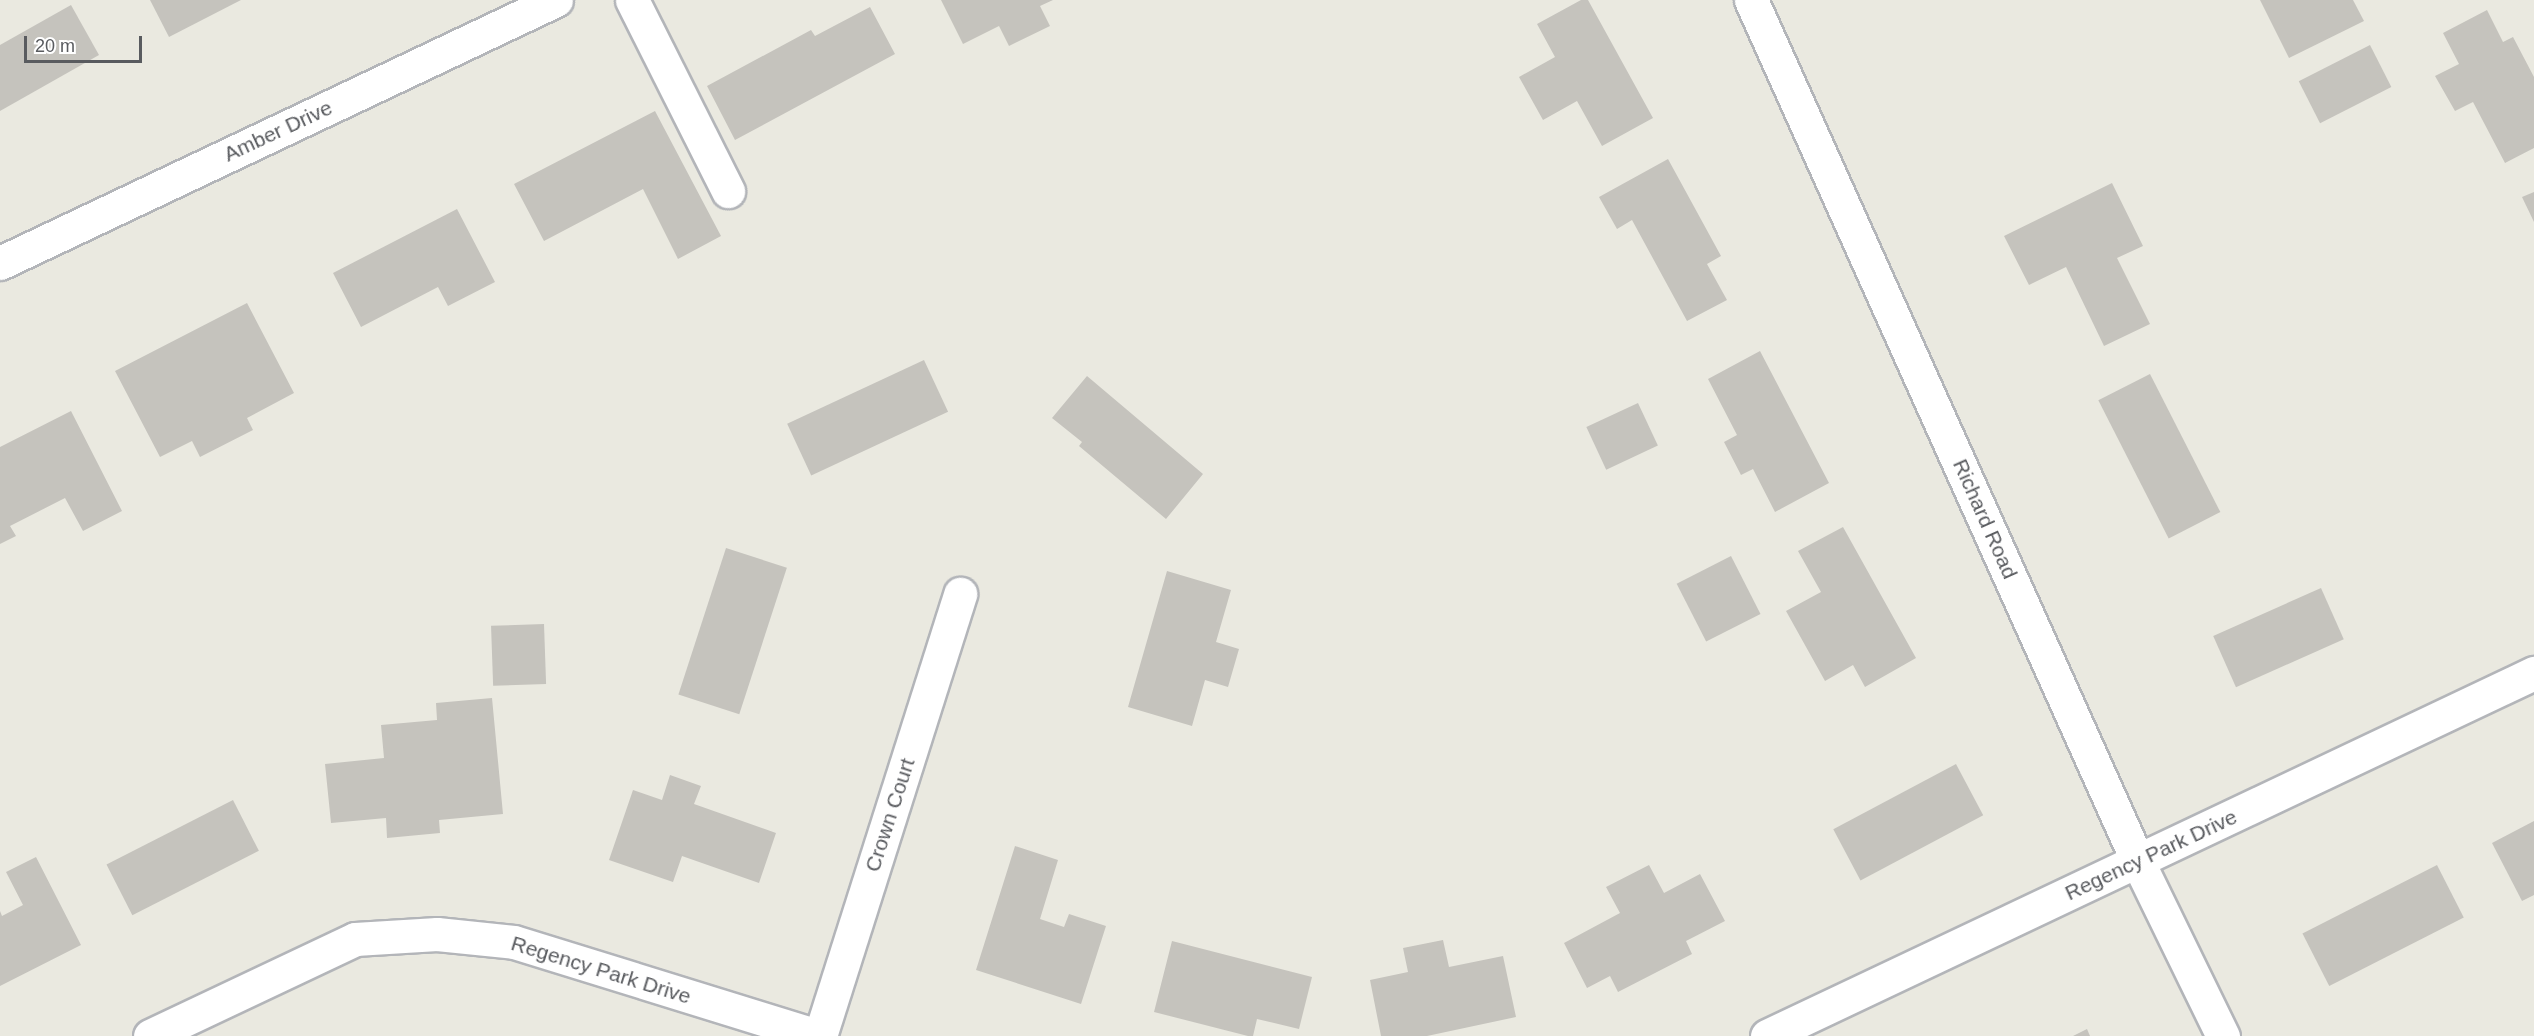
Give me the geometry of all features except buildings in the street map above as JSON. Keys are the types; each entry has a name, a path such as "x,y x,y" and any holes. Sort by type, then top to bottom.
{"street":[{"name":"Amber Drive","path":"0,262 556,0"},
{"path":"632,0 728,191"},
{"name":"Richard Road","path":"1751,0 2138,862 2223,1036"},
{"name":"Crown Court","path":"818,1036 960,594"},
{"name":"Regency Park Drive","path":"1767,1036 2534,673"},
{"name":"Regency Park Drive","path":"150,1036 355,939 437,934 514,942 818,1036"}]}
